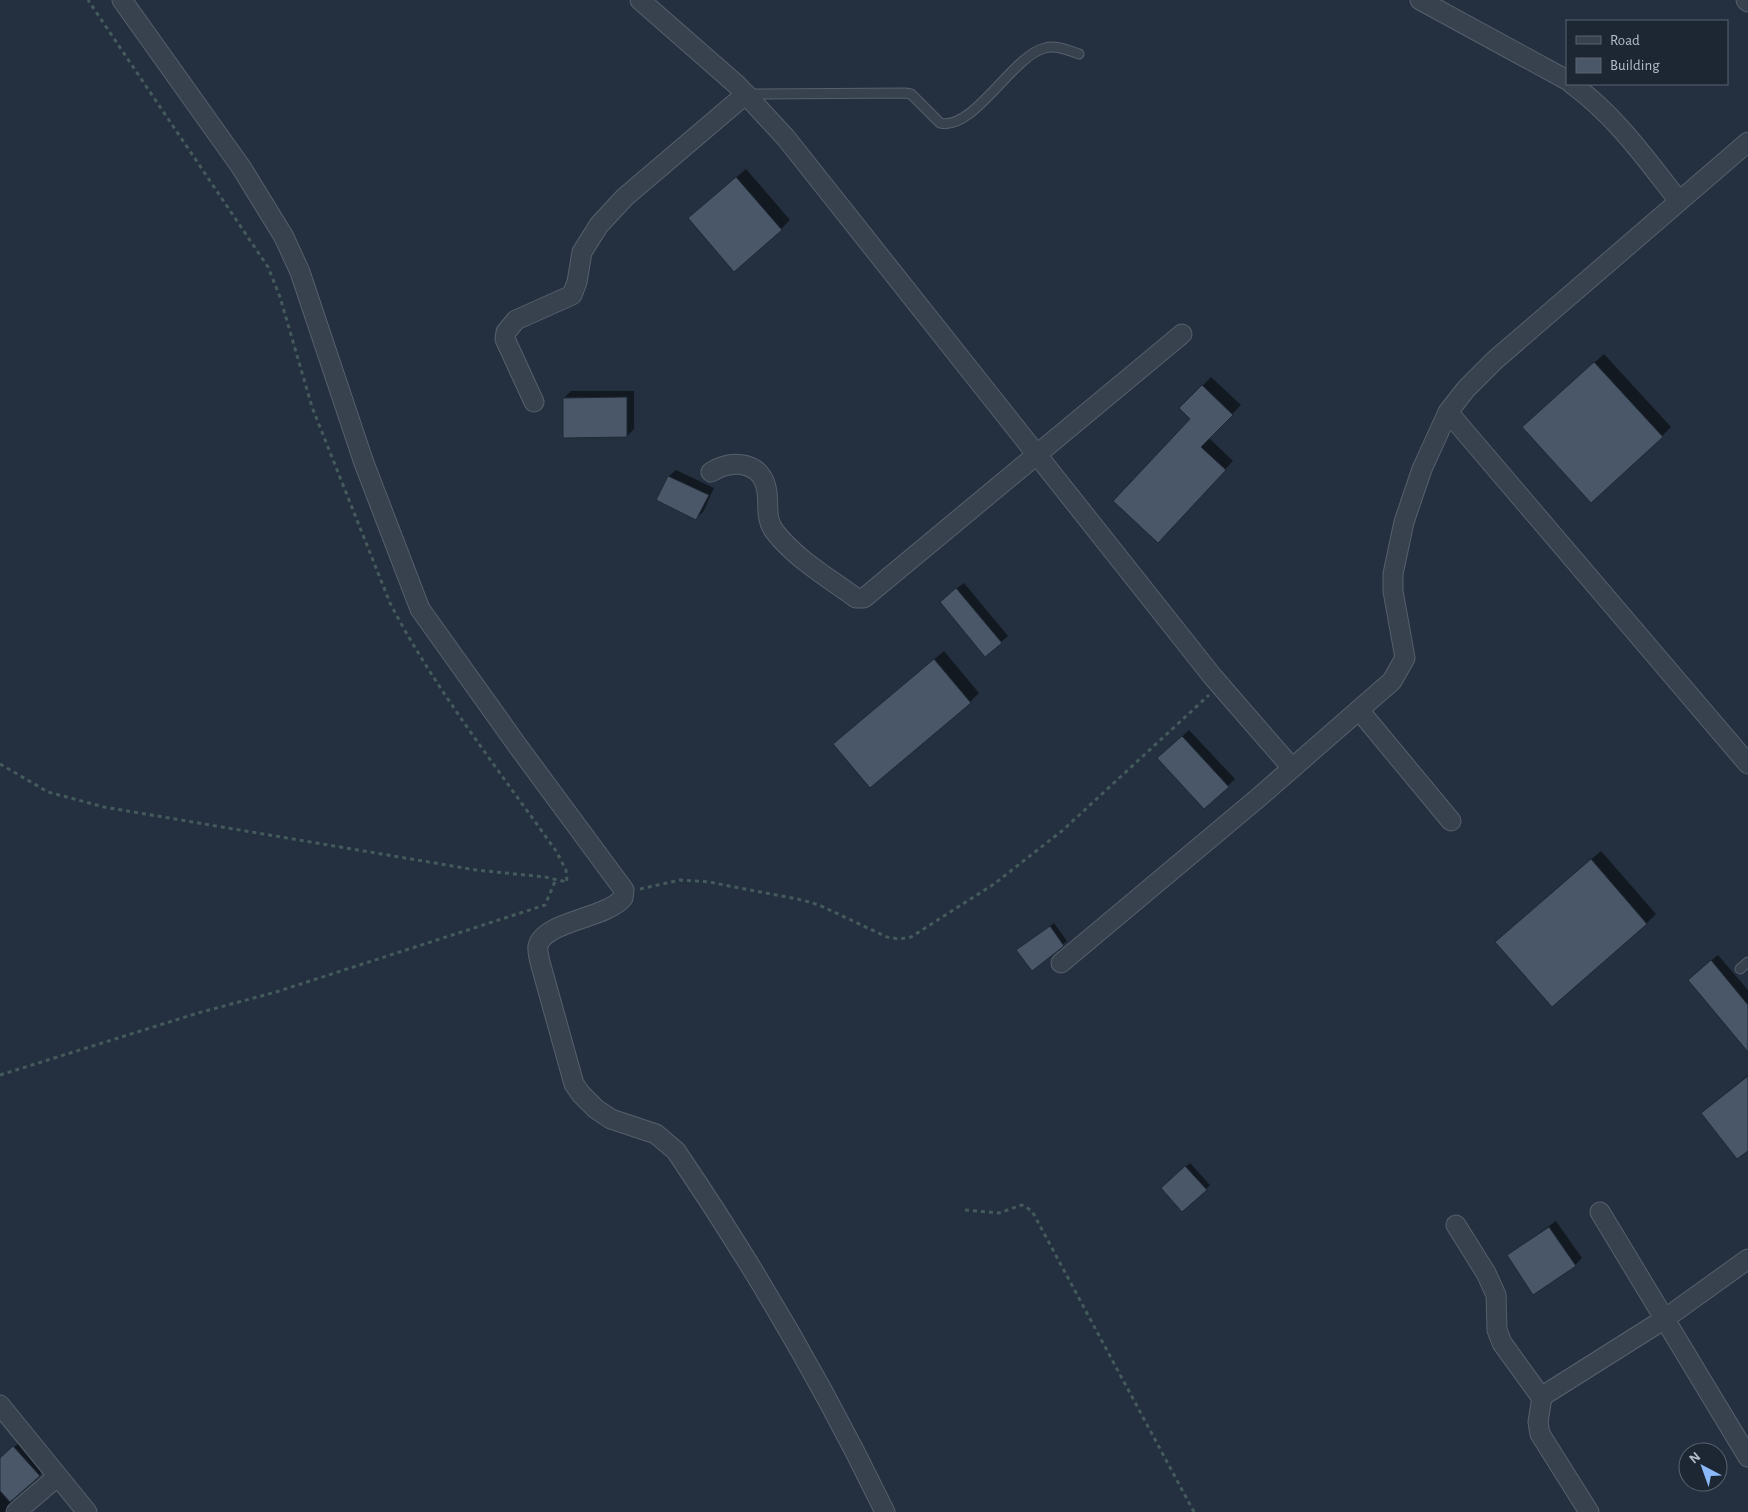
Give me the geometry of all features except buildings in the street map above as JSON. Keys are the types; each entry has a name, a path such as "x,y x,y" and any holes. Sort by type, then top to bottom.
{"street":[{"path":"122,0 241,167 284,237 300,272 364,463 420,609 625,893 618,904 610,910 555,929 542,938 538,946 540,962 574,1084 596,1109 611,1119 656,1134 676,1150 799,1345 885,1512"},
{"path":"640,0 746,94 786,138 1038,453 1219,684 1292,768"},
{"path":"1420,0 1566,79"},
{"path":"1573,85 1616,120 1679,201"},
{"path":"534,402 505,339 508,327 516,320 572,295 577,282 582,252 599,225 625,197 746,94"},
{"path":"1061,963 1392,681 1403,664 1405,652 1394,607 1393,574 1404,522 1422,470 1448,412 1466,389 1495,360 1659,221 1679,201 1748,142"},
{"path":"710,472 723,465 734,463 747,466 756,472 765,484 768,518 776,534 792,550 856,598 860,599 874,592 1182,334"},
{"path":"1448,412 1748,764"},
{"path":"1359,710 1450,821"},
{"path":"1600,1212 1663,1320 1748,1457"},
{"path":"1456,1225 1486,1273 1496,1294 1497,1330 1502,1343 1537,1394 1542,1397"},
{"path":"1589,1512 1540,1434 1538,1422 1542,1397 1663,1320 1748,1259"},
{"path":"0,1405 87,1512"},
{"path":"16,1512 58,1477"}],"lane":[{"path":"746,94 905,93 911,94 940,123 949,124 973,110 1035,52 1052,47 1079,54"},
{"path":"1740,969 1748,962"}],"path":[{"path":"0,764 48,792 104,807 476,870 567,882 566,870 556,851 404,631 390,603 312,407 280,297 268,267 88,0"},
{"path":"625,893 680,880 709,882 802,900 819,905 887,937 899,939 911,937 994,884 1063,830 1159,744 1219,684"},
{"path":"0,1075 198,1013 276,992 545,905 556,880"},
{"path":"965,1210 999,1213 1022,1205 1032,1211 1194,1512"}]}
